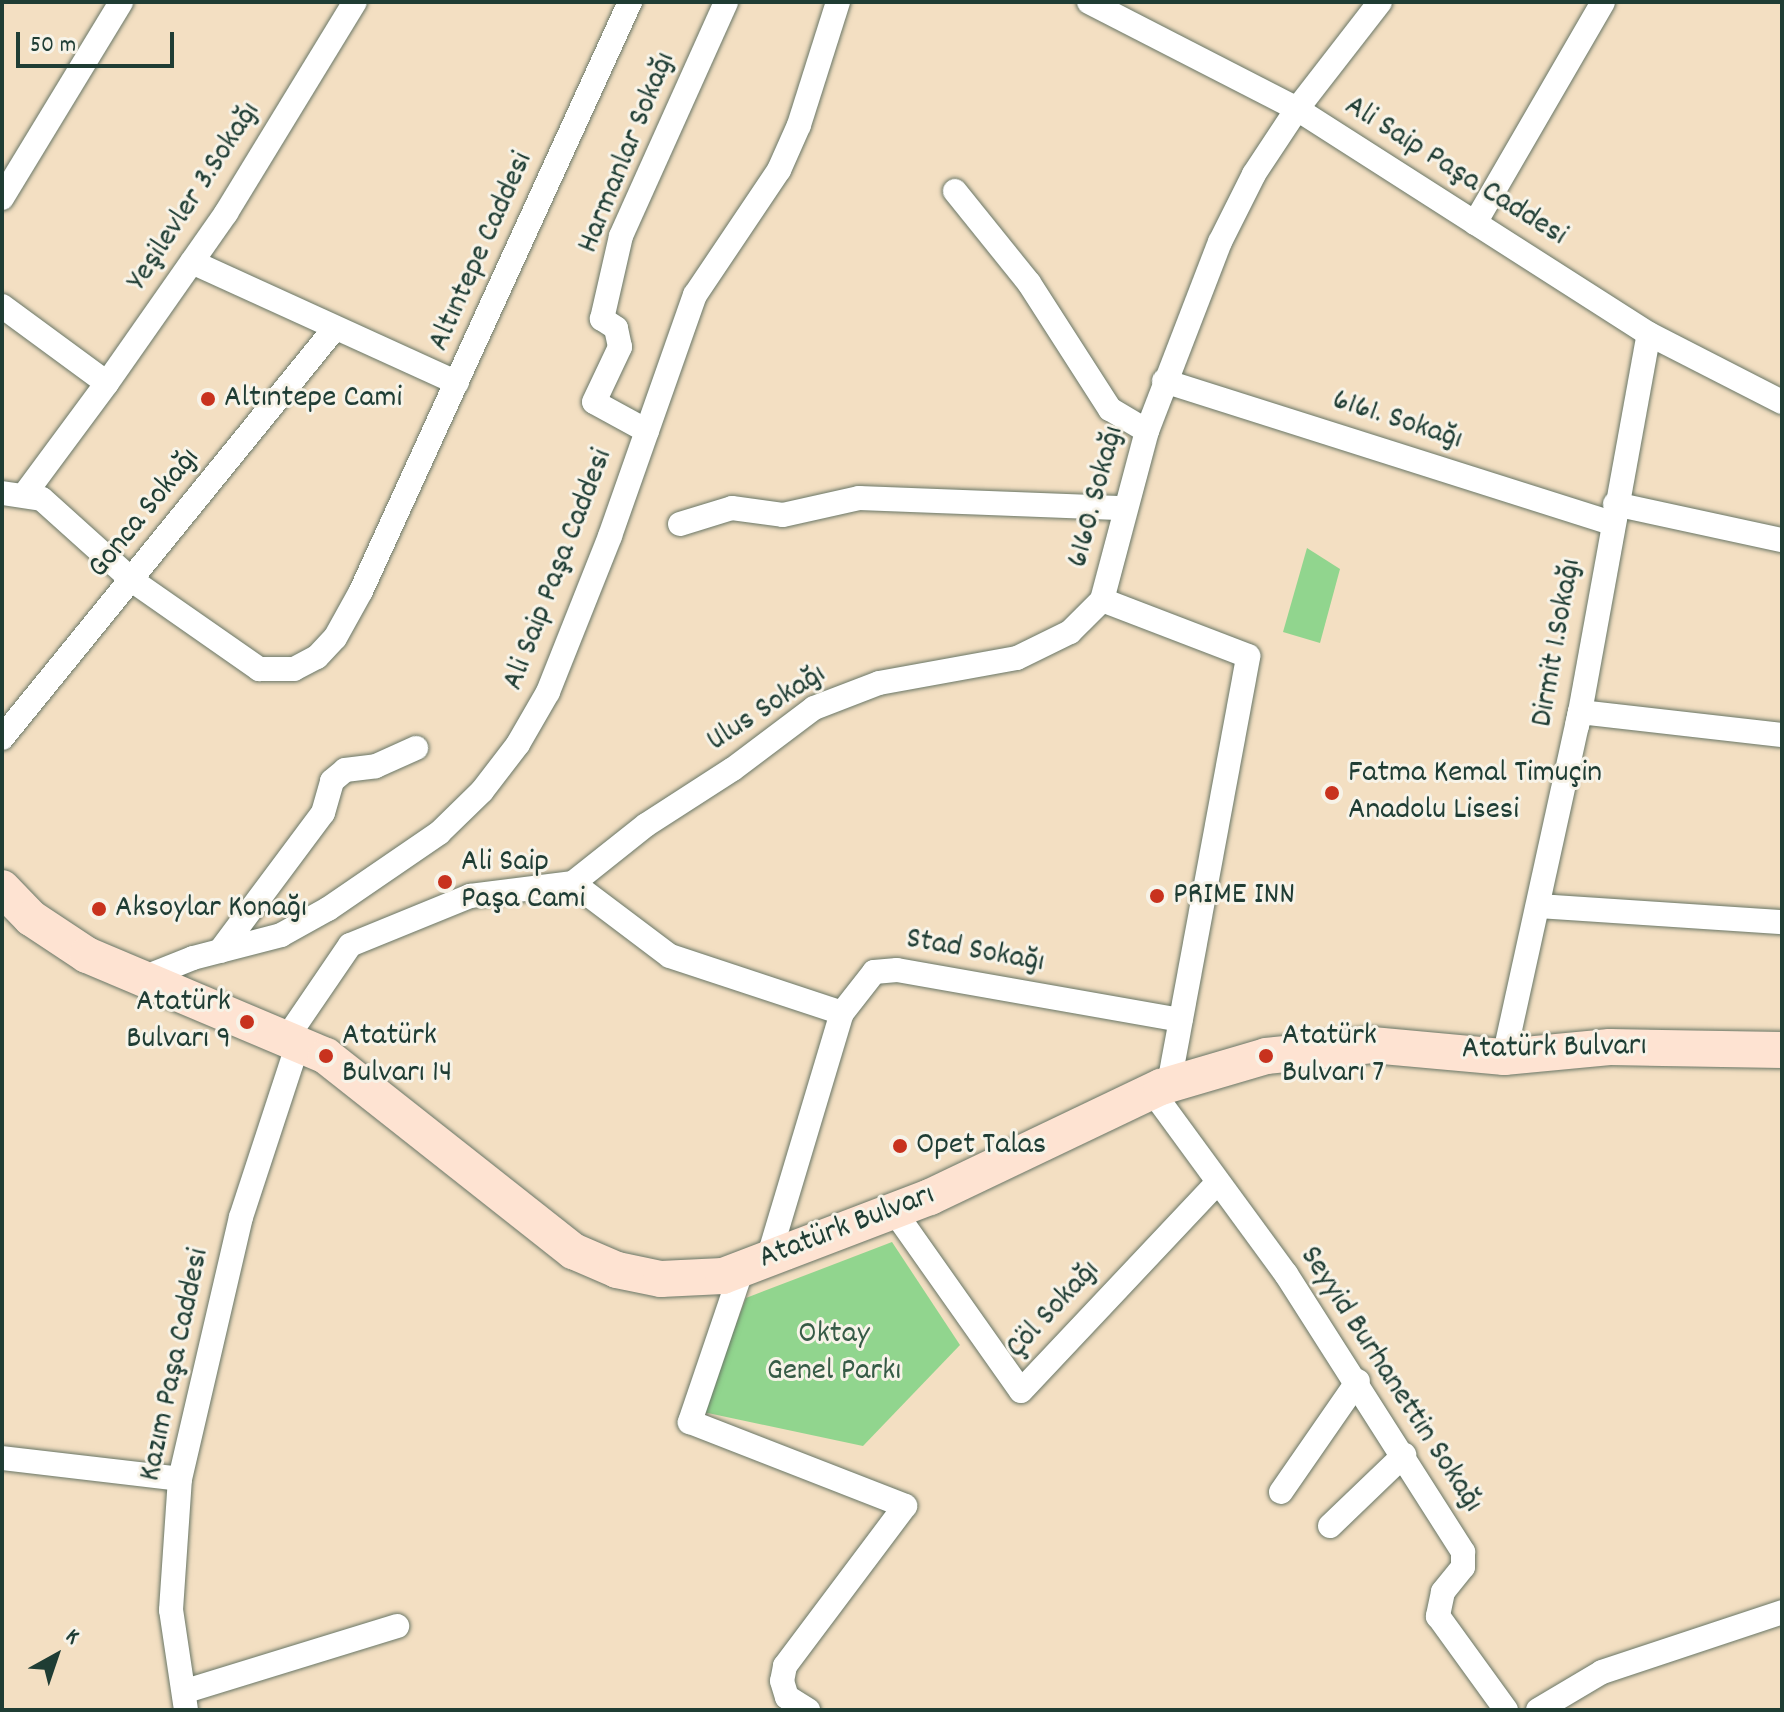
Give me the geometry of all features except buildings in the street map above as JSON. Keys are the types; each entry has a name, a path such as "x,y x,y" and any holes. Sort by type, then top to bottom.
{"main road":[{"name":"Atatürk Bulvarı","path":"6,902 68,944 138,980 293,1039 345,1069 522,1216 594,1262 641,1276 682,1280 755,1264 894,1211 1161,1088 1254,1059 1337,1047 1408,1046 1504,1057 1610,1047 1782,1050"}],"street":[{"path":"2,198 121,2"},
{"name":"Yeşilevler 3.Sokağı","path":"13,494 107,383 192,262 355,2"},
{"name":"Altıntepe Caddesi","path":"13,494 42,499 133,581 259,669 294,669 317,657 350,615 630,2"},
{"name":"Harmanlar Sokağı","path":"647,431 594,402 620,347 616,328 602,319 621,236 726,2"},
{"name":"Ali Saip Paşa Caddesi","path":"138,980 220,951 281,935 373,881 439,833 501,769 548,692 695,295 762,200 790,148 838,2"},
{"name":"Ali Saip Paşa Caddesi","path":"1089,2 1302,103 1475,223 1649,334 1782,402"},
{"name":"6160. Sokağı","path":"1161,1088 1181,1020 1248,656 1102,600 1125,508 1164,381 1233,215 1302,103 1380,2"},
{"path":"1475,223 1603,2"},
{"path":"955,191 1029,283 1110,409 1147,431"},
{"path":"192,262 457,383"},
{"path":"2,306 107,383"},
{"name":"Gonca Sokağı","path":"2,738 133,581 335,328"},
{"name":"Dirmit 1.Sokağı","path":"1504,1057 1580,712 1613,513 1649,334"},
{"name":"6161. Sokağı","path":"1164,381 1613,513 1782,540"},
{"path":"680,524 732,508 783,515 859,498 1125,508"},
{"name":"Ulus Sokağı","path":"573,883 646,825 733,769 814,708 879,683 1017,658 1070,632 1102,600"},
{"path":"1504,1057 1580,712 1782,735"},
{"path":"220,951 323,813 332,781 345,770 376,766 416,748"},
{"path":"573,883 670,956 842,1013"},
{"name":"Kazım Paşa Caddesi","path":"186,1700 171,1610 180,1479 241,1217 293,1039 350,945 470,896 573,883"},
{"path":"1539,906 1782,922"},
{"name":"Stad Sokağı","path":"808,1710 787,1697 782,1681 785,1666 905,1506 690,1422 755,1264 842,1013 869,976 888,968 1181,1020"},
{"name":"Seyyid Burhanettin Sokağı","path":"1161,1088 1218,1182 1358,1381 1463,1552 1463,1567 1439,1600 1440,1623 1506,1710"},
{"name":"Çöl Sokağı","path":"894,1211 1021,1391 1218,1182"},
{"path":"1281,1492 1358,1381"},
{"path":"1330,1526 1404,1455"},
{"path":"2,1458 180,1479"},
{"path":"1538,1710 1602,1672 1782,1612"},
{"path":"186,1700 397,1626"}],"green space":[{"path":"1307,548 1340,569 1320,643 1283,632"},
{"name":"Oktay Genel Parkı","path":"892,1242 960,1345 863,1446 703,1412 746,1298"}],"place":[{"name":"Altıntepe Cami","path":"208,399"},
{"name":"Fatma Kemal Timuçin Anadolu Lisesi","path":"1332,793"},
{"name":"Ali Saip Paşa Cami","path":"445,882"},
{"name":"PRIME INN","path":"1157,896"},
{"name":"Aksoylar Konağı","path":"99,909"},
{"name":"Atatürk Bulvarı 9","path":"247,1022"},
{"name":"Atatürk Bulvarı 14","path":"326,1056"},
{"name":"Atatürk Bulvarı 7","path":"1266,1056"},
{"name":"Opet Talas","path":"900,1146"}]}
